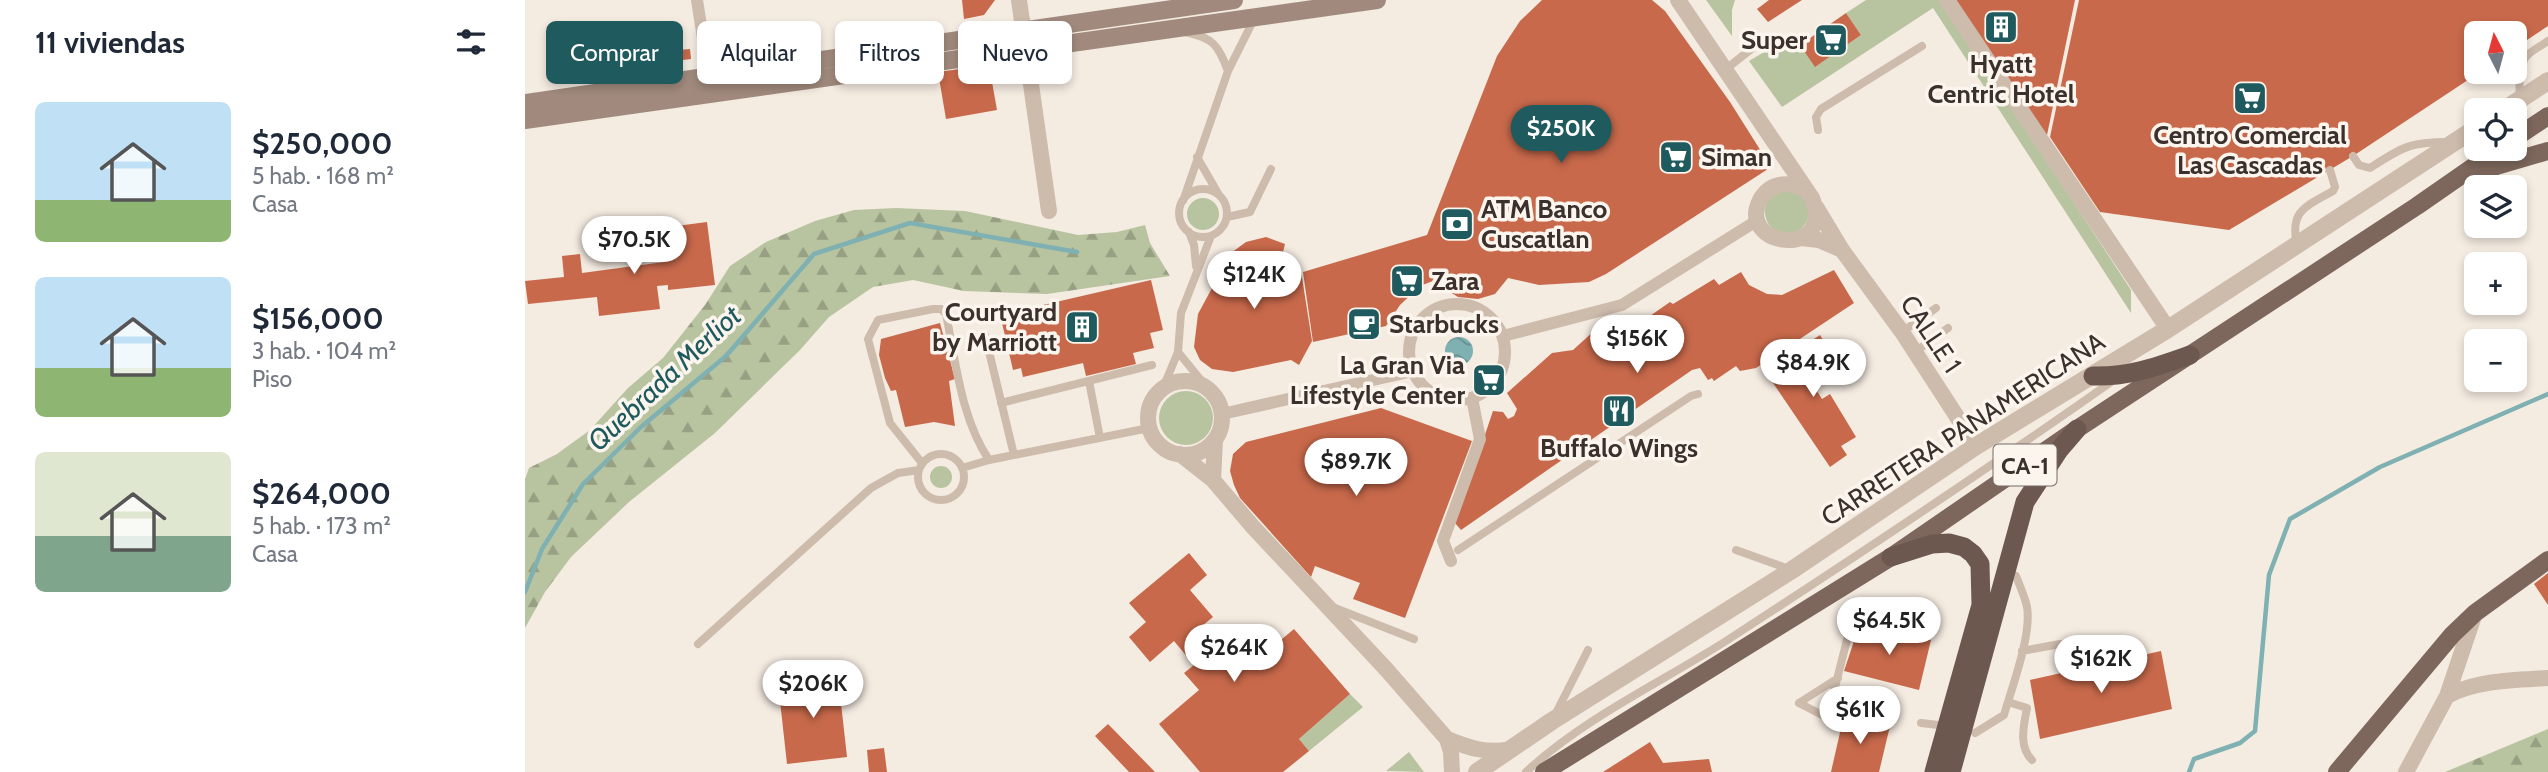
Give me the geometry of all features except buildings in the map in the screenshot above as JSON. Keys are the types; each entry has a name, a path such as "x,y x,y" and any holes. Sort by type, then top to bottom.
{"highway":[{"path":"2093,376 2119,377 2190,355"},
{"path":"1951,772 2025,502 2059,450 2077,429"},
{"path":"1965,772 2040,482"},
{"path":"1891,557 1932,544 1949,543 1964,547 1980,564 1981,605 1934,772"}],"main road":[{"path":"1072,31 1234,0"},
{"path":"1072,36 1165,29 1326,4 1377,0"},
{"path":"821,63 958,48"},
{"path":"525,120 958,51"},
{"path":"525,103 697,78"},
{"path":"2527,130 2548,116"},
{"path":"2417,206 2495,166 2548,151"},
{"name":"CA-1","path":"1544,772 1891,557 2077,429 2482,161"},
{"path":"2337,772 2452,635 2475,613 2548,560"}],"street":[{"path":"697,0 700,21"},
{"path":"1019,0 1022,21"},
{"name":"CALLE 1","path":"1678,0 1807,191 1842,250 1902,332 1976,446"},
{"path":"1947,0 2168,329"},
{"path":"2523,98 2548,81"},
{"path":"1031,84 1049,211"},
{"name":"CARRETERA PANAMERICANA","path":"1477,772 1552,721 1792,570 1976,446 2168,329 2464,136"},
{"path":"1772,188 1779,167 1776,145"},
{"path":"1807,191 1793,184 1779,185 1766,192 1758,205 1758,219 1766,234 1774,239 1819,240 1842,250"},
{"path":"1801,238 1814,225 1815,207"},
{"path":"1503,336 1622,305 1758,219"},
{"path":"1455,304 1479,309 1492,318 1503,336 1506,353 1500,375 1491,387 1472,398 1457,400 1435,395 1423,387 1413,371 1409,351 1412,335 1420,321 1440,307 1455,304"},
{"path":"1222,414 1413,371"},
{"path":"1213,480 1215,440 1220,430 1222,414 1218,401 1209,390 1198,383 1176,382 1163,388 1151,404 1148,414 1149,428 1161,446 1180,454 1213,480 1386,669 1447,739 1452,772"},
{"path":"1454,555 1443,541 1480,439 1472,398"},
{"path":"1180,454 1198,453 1215,440"},
{"path":"2406,772 2447,696 2475,613"},
{"path":"2447,696 2461,689 2494,682 2548,678"},
{"path":"1447,739 1480,751 1511,749"}],"lane":[{"path":"1196,271 1194,246 1180,215 1183,201 1228,71 1255,16"},
{"path":"1165,29 1194,34 1211,41 1220,50 1228,71"},
{"path":"2513,98 2524,59 2548,41"},
{"path":"1726,69 1755,46"},
{"path":"1818,130 1816,117 1821,109 1922,46"},
{"path":"2353,156 2359,165 2370,168 2395,151 2418,142 2455,142"},
{"path":"1163,388 1178,352 1179,320 1196,271 1211,236 1222,228 1227,218 1225,204 1197,157"},
{"path":"1227,218 1251,212 1271,169"},
{"path":"2297,245 2293,229 2303,208 2336,187 2330,170"},
{"path":"1183,201 1199,190 1208,190 1219,195"},
{"path":"1189,232 1200,237 1211,236"},
{"path":"1902,332 1935,308"},
{"path":"698,644 871,488 898,473 921,466 934,455 943,454 956,459 962,468 964,479 961,488 951,497 942,500 931,498 923,492 918,483 921,466 890,423 868,339 871,328 878,320 933,309 941,309 946,314 968,419 977,443 989,460"},
{"path":"1915,352 1948,328"},
{"path":"985,335 1014,455"},
{"path":"1178,352 1209,390"},
{"path":"1001,403 1152,365"},
{"path":"1526,772 1553,749 1598,719 1685,667 1839,568 2119,377"},
{"path":"1089,381 1100,438"},
{"path":"1454,555 1682,402 1698,394"},
{"path":"962,468 989,460 1149,428"},
{"path":"1736,550 1792,570"},
{"path":"1975,733 2004,715 2022,651 2028,621 2027,608 2016,576"},
{"path":"1326,604 1413,639"},
{"path":"1832,699 1848,636"},
{"path":"2022,651 2060,645"},
{"path":"1552,721 1588,650"},
{"path":"1826,717 1799,703 1838,678"},
{"path":"2008,702 2027,708 2023,732 2024,747 2032,760"},
{"path":"1921,723 1947,726"}],"green space":[{"path":"1706,0 1735,0 1732,10 1732,36"},
{"path":"1866,0 1941,0 2131,290 2131,313 1933,8 1782,107 1749,61 1783,41 1792,51 1800,45 1816,66 1861,35 1846,13"},
{"path":"1787,190 1802,197 1809,212 1802,227 1787,234 1772,227 1765,212 1772,197"},
{"path":"1203,198 1214,203 1219,214 1214,225 1203,230 1192,225 1187,214 1192,203"},
{"path":"896,208 965,211 1078,235 1117,232 1145,225 1150,243 1170,276 1047,294 964,291 913,280 873,287 829,317 800,350 715,433 629,502 571,557 545,592 525,628 525,479 529,468 557,454 590,430 628,388 663,358 705,305 730,266 766,242 815,221 854,210"},
{"path":"1186,391 1205,399 1213,418 1205,437 1186,445 1167,437 1159,418 1167,399"},
{"path":"941,466 949,469 952,477 949,485 941,488 933,485 930,477 933,469"},
{"path":"1350,694 1363,707 1309,751 1299,739"},
{"path":"2548,729 2548,772 2445,772"},
{"path":"1409,752 1424,772 1386,771"}],"water":[{"path":"1459,337 1469,341 1473,351 1469,361 1459,365 1449,361 1445,351 1449,341"}],"waterway":[{"name":"Quebrada Merliot","path":"525,592 542,549 583,484 641,427 726,356 814,254 910,223 1077,252"},
{"path":"2189,772 2194,759 2240,743 2255,731 2269,575 2290,519 2380,467 2548,394"}],"place":[{"name":"Hyatt Centric Hotel","path":"2001,27"},
{"name":"Super","path":"1831,40"},
{"name":"Centro Comercial Las Cascadas","path":"2250,98"},
{"name":"Siman","path":"1676,157"},
{"name":"ATM Banco Cuscatlan","path":"1457,224"},
{"name":"Zara","path":"1407,281"},
{"name":"Starbucks","path":"1364,324"},
{"name":"Courtyard by Marriott","path":"1082,327"},
{"name":"La Gran Via Lifestyle Center","path":"1489,380"},
{"name":"Buffalo Wings","path":"1619,411"}]}
